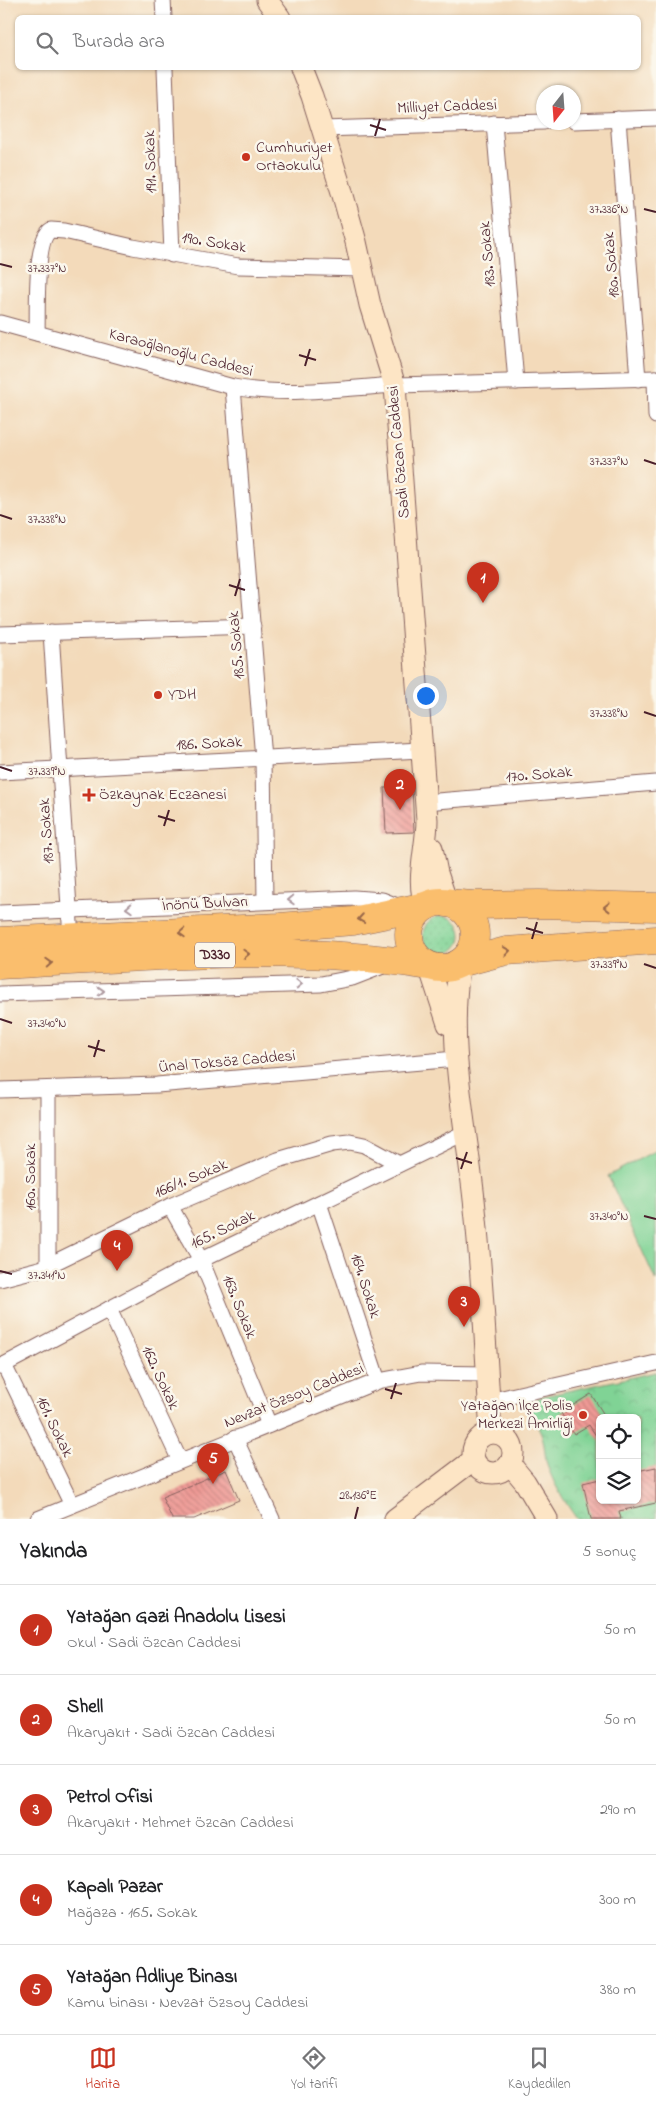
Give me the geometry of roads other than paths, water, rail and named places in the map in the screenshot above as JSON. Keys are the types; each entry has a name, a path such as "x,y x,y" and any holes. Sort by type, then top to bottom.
{"highway":[{"name":"İnönü Bulvarı","path":"0,941 280,927 353,921 427,907 539,904 656,907"},
{"path":"460,963 472,948 474,928 464,911 427,907 415,917 409,932 410,942 420,960 429,966 440,968 450,967 506,951 656,940"},
{"name":"D330","path":"0,965 296,953 397,960 429,966"}],"street":[{"path":"163,0 164,15"},
{"name":"191. Sokak","path":"166,70 172,254"},
{"name":"Sadi Özcan Caddesi","path":"302,70 344,200 370,305 395,386 426,811 437,873 427,907"},
{"path":"581,121 656,118"},
{"name":"180. Sokak","path":"618,119 638,379"},
{"name":"Milliyet Caddesi","path":"322,129 536,122"},
{"name":"183. Sokak","path":"494,123 516,382"},
{"name":"190. Sokak","path":"37,333 39,258 42,239 50,230 64,231 238,266 362,269"},
{"name":"Karaoğlanoğlu Caddesi","path":"0,323 233,387 254,391 354,390 395,386 655,378"},
{"path":"655,378 656,416"},
{"name":"185. Sokak","path":"233,387 263,759 265,901"},
{"path":"0,634 253,626"},
{"name":"187. Sokak","path":"51,632 71,938"},
{"name":"186. Sokak","path":"0,772 421,750"},
{"name":"170. Sokak","path":"426,811 656,783"},
{"name":"İnönü Bulvarı","path":"0,913 370,898 427,907"},
{"path":"0,994 321,984 352,978 397,960"},
{"path":"456,1059 454,1002 460,963"},
{"path":"429,966 447,1020 456,1059 466,1132 475,1208 491,1433"},
{"name":"Ünal Toksöz Caddesi","path":"0,1090 204,1082 456,1059"},
{"name":"160. Sokak","path":"48,1089 48,1265"},
{"name":"165. Sokak","path":"2,1366 201,1260 466,1132"},
{"name":"166/1. Sokak","path":"0,1279 32,1272 170,1206 278,1160 332,1144 350,1142 364,1145 399,1164"},
{"name":"164. Sokak","path":"319,1203 378,1381"},
{"name":"163. Sokak","path":"170,1206 201,1260 269,1425"},
{"name":"162. Sokak","path":"109,1309 180,1461"},
{"path":"489,1402 656,1363"},
{"name":"161. Sokak","path":"2,1366 72,1505"},
{"name":"Nevzat Özsoy Caddesi","path":"38,1519 378,1381 421,1373 487,1374"},
{"path":"491,1433 502,1435 511,1444 513,1456 510,1464 502,1472 489,1473 482,1471 473,1460 472,1454 476,1440 491,1433"},
{"path":"235,1438 272,1519"},
{"path":"395,1519 473,1460"},
{"path":"510,1464 525,1482 547,1519"}],"place":[{"name":"Cumhuriyet Ortaokulu","path":"246,157"},
{"name":"Yatağan Gazi Anadolu Lisesi","path":"483,603"},
{"name":"YDH","path":"158,695"},
{"name":"Özkaynak Eczanesi","path":"89,795"},
{"name":"Shell","path":"400,810"},
{"name":"Kapalı Pazar","path":"117,1271"},
{"name":"Petrol Ofisi","path":"464,1327"},
{"name":"Yatağan İlçe Polis Merkezi Amirliği","path":"583,1415"},
{"name":"Yatağan Adliye Binası","path":"213,1484"}]}
